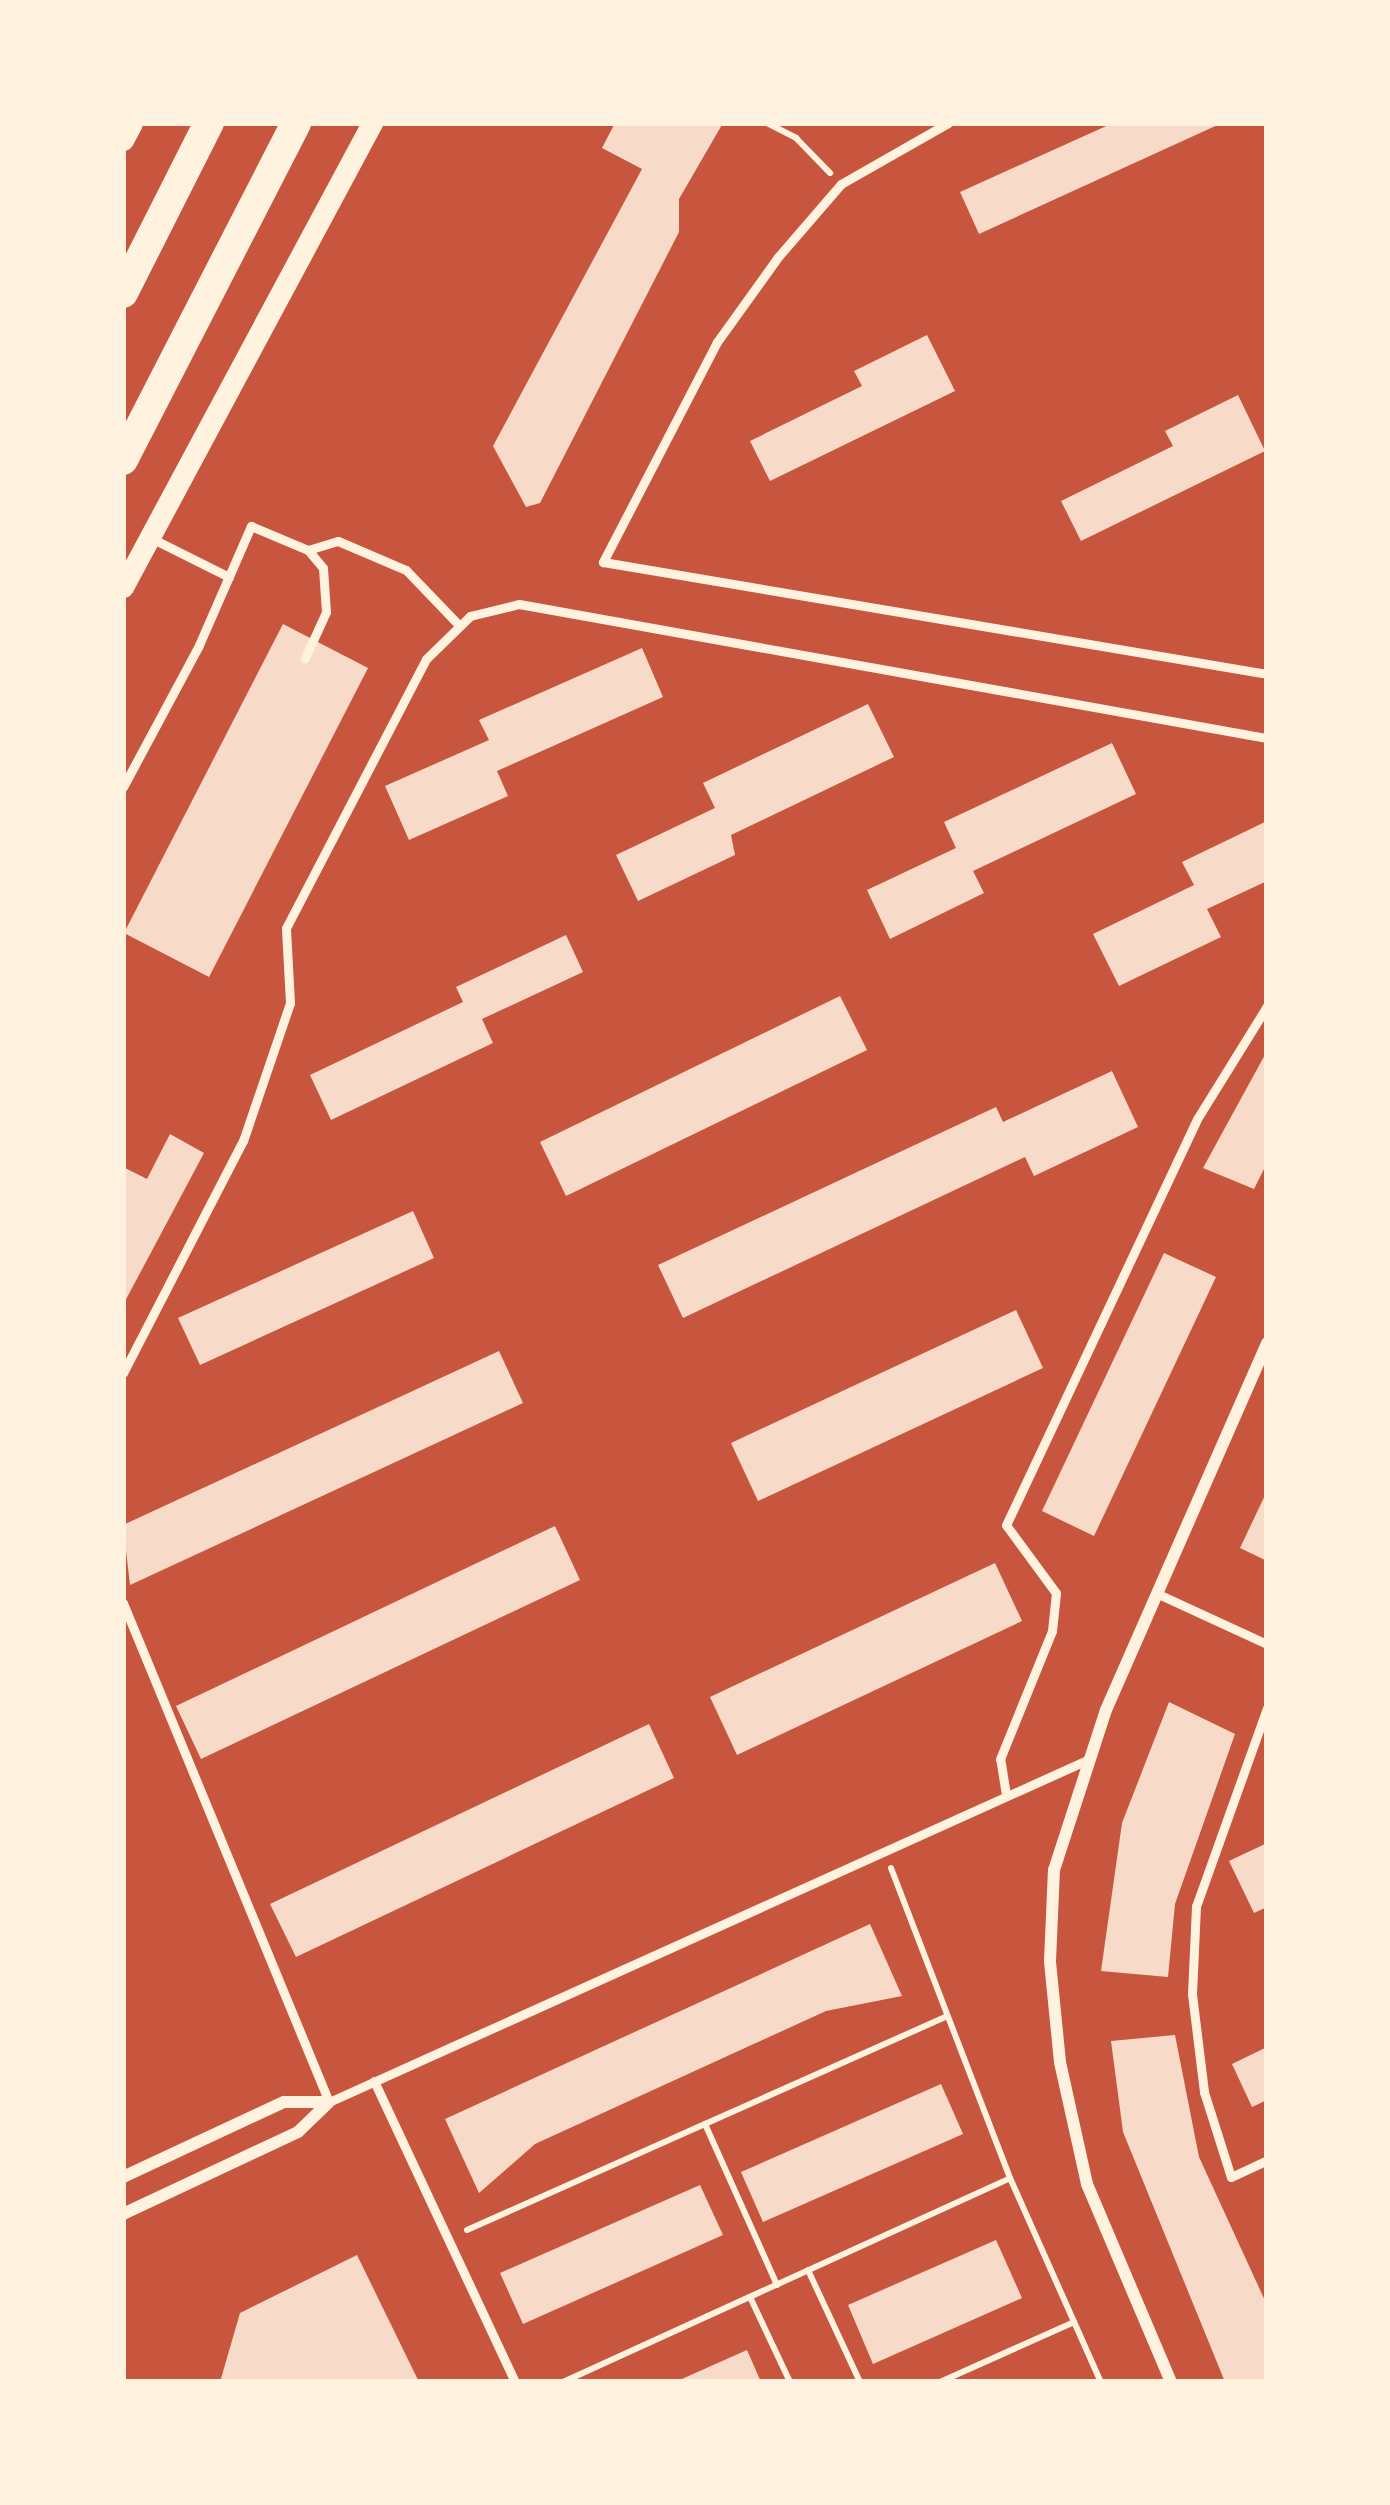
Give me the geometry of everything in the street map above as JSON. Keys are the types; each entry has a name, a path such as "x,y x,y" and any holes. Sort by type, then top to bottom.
{"main road":[{"path":"123,293 209,123"},
{"path":"123,460 296,123"}],"street":[{"path":"123,140 132,123"},
{"path":"123,587 371,123"},
{"path":"1171,2382 1087,2184 1060,2062 1050,1961 1054,1870 1087,1760 1267,1343"},
{"path":"123,2177 284,2102 329,2102"},
{"path":"123,2214 298,2132 329,2102"}],"lane":[{"path":"948,123 841,184 717,342 602,562 1267,674"},
{"path":"123,787 250,526 308,550 323,568 326,612 305,658"},
{"path":"150,537 229,577"},
{"path":"308,550 338,541 406,570 459,625"},
{"path":"123,1373 243,1141 290,1003 286,928 426,659 459,625 519,604 1267,738"},
{"path":"1006,1796 1000,1759 1052,1631 1056,1593 1006,1525 1197,1119 1267,1006"},
{"path":"1156,1593 1267,1644"},
{"path":"123,1603 329,2102 883,1848 1087,1760"},
{"path":"1267,1708 1196,1906 1192,1994 1204,2092 1232,2176 1267,2160"},
{"path":"374,2080 515,2382"}],"path":[{"path":"767,123 796,138 841,184"},
{"path":"883,1848 1010,2178 1101,2382"},
{"path":"447,2238 945,2017"},
{"path":"705,2124 777,2285"},
{"path":"563,2382 1010,2178"},
{"path":"808,2270 860,2382"},
{"path":"750,2297 790,2382"},
{"path":"940,2382 1074,2322"}],"building":[{"path":"615,123 723,123 679,199 679,232 540,503 526,507 493,446 642,169 602,148"},
{"path":"1113,123 1222,123 979,234 960,192"},
{"path":"927,335 955,391 770,481 750,441 862,386 854,371"},
{"path":"1238,395 1265,451 1081,541 1061,501 1173,446 1165,431"},
{"path":"283,624 368,668 209,977 124,933"},
{"path":"642,648 663,697 497,771 508,796 409,840 385,786 489,740 479,720"},
{"path":"868,704 894,757 731,835 735,855 638,901 616,855 715,808 703,783"},
{"path":"1112,743 1136,794 973,871 984,893 890,939 867,890 956,848 944,822"},
{"path":"1267,821 1267,881 1207,909 1221,937 1119,986 1093,934 1194,885 1182,862"},
{"path":"566,935 583,972 482,1019 493,1043 331,1120 310,1075 463,1002 456,987"},
{"path":"840,996 867,1050 566,1196 540,1142"},
{"path":"1267,1051 1267,1163 1254,1189 1203,1168"},
{"path":"1112,1071 1138,1127 1034,1176 1025,1157 683,1318 658,1265 996,1107 1003,1122"},
{"path":"170,1134 204,1153 123,1305 123,1167 147,1179"},
{"path":"413,1211 434,1258 200,1365 178,1318"},
{"path":"1164,1253 1216,1277 1094,1536 1042,1511"},
{"path":"1016,1310 1043,1368 758,1501 731,1443"},
{"path":"499,1351 523,1403 130,1585 123,1525"},
{"path":"1267,1491 1267,1561 1240,1548"},
{"path":"555,1526 580,1580 201,1759 176,1706"},
{"path":"995,1563 1022,1621 737,1755 710,1697"},
{"path":"1169,1702 1235,1734 1175,1904 1168,1977 1101,1971 1122,1823"},
{"path":"649,1724 674,1778 296,1957 270,1904"},
{"path":"1267,1843 1267,1907 1254,1913 1229,1861"},
{"path":"870,1924 902,1996 826,2011 535,2144 479,2193 445,2119"},
{"path":"1175,2035 1199,2157 1267,2305 1267,2382 1225,2382 1123,2132 1111,2041"},
{"path":"1267,2047 1267,2100 1252,2107 1232,2064"},
{"path":"941,2084 963,2134 763,2222 741,2172"},
{"path":"700,2185 723,2235 523,2324 500,2273"},
{"path":"996,2240 1022,2298 873,2364 848,2305"},
{"path":"357,2255 419,2382 220,2382 240,2313"},
{"path":"747,2350 761,2382 675,2382"}]}
